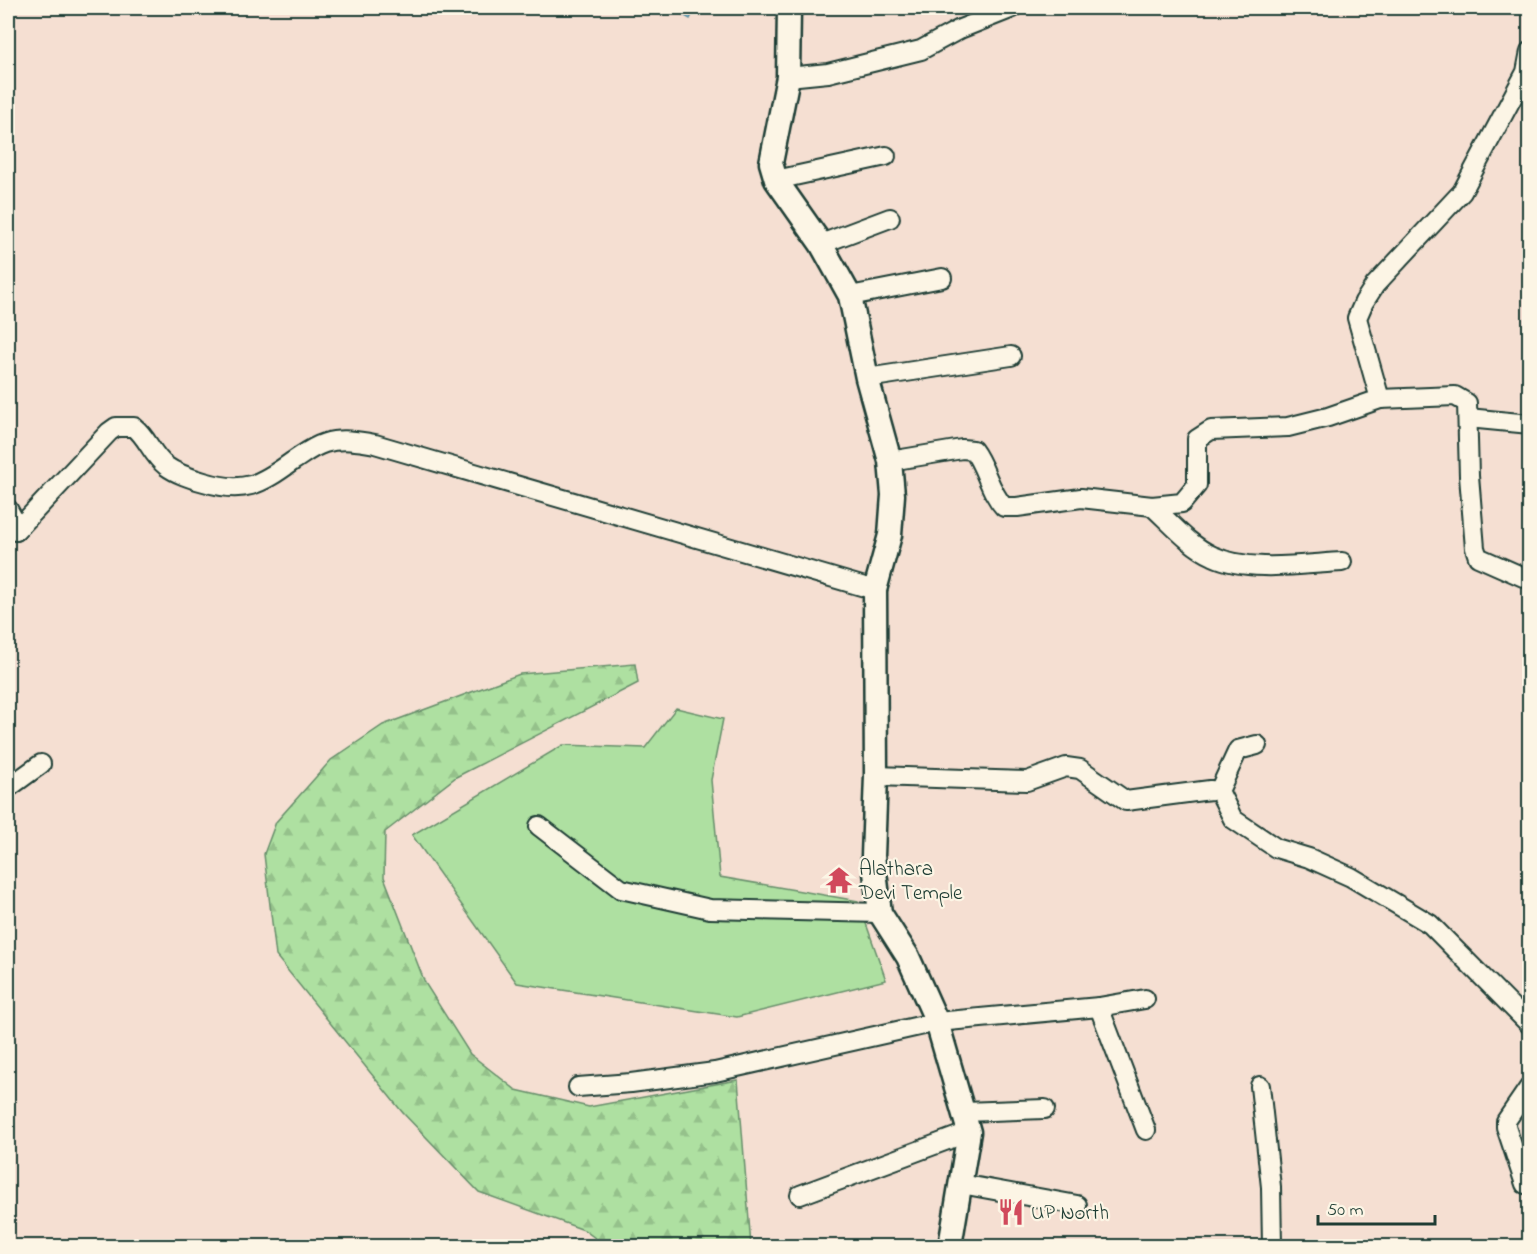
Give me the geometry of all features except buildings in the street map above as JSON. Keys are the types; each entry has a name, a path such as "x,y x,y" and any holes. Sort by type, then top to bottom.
{"street":[{"path":"789,8 788,77 771,163 776,180 821,244 850,296 867,378 890,461 893,495 890,535 875,590 876,776 873,856 880,913 908,957 937,1022 967,1122 961,1184 950,1246"},
{"path":"788,77 828,74 921,50 960,29 1013,8"},
{"path":"1380,399 1357,318 1375,285 1462,192 1526,72 1530,51"},
{"path":"776,180 886,156"},
{"path":"821,244 890,218"},
{"path":"850,296 942,278"},
{"path":"867,378 1011,356"},
{"path":"890,461 962,449 973,450 979,458 997,500 1004,507 1081,498 1152,506 1182,502 1197,485 1197,439 1211,430 1288,427 1328,417 1380,399 1455,396 1467,403 1469,476 1475,548 1478,557 1530,580"},
{"path":"1467,418 1530,424"},
{"path":"8,509 14,520 16,531 116,427 134,426 152,453 166,466 181,475 211,484 240,487 252,486 266,480 310,448 327,442 352,440 375,444 875,590"},
{"path":"1152,506 1191,542 1213,556 1240,564 1342,562"},
{"path":"1219,791 1238,750 1257,745"},
{"path":"8,788 40,764"},
{"path":"876,776 1027,781 1066,767 1080,769 1126,801 1210,790 1219,791"},
{"path":"1219,791 1233,819 1276,848 1309,858 1352,877 1430,924 1530,1025"},
{"path":"539,826 621,889 710,909 880,913"},
{"path":"578,1087 632,1083 715,1072 937,1022 1099,1007 1145,999"},
{"path":"1099,1007 1146,1130"},
{"path":"1260,1086 1271,1187 1272,1246"},
{"path":"1525,1184 1506,1121 1530,1086"},
{"path":"800,1195 967,1122 1045,1108"},
{"path":"961,1184 1077,1205"}],"green space":[{"path":"635,664 638,683 456,777 385,832 384,877 425,983 470,1054 516,1090 589,1107 738,1080 751,1246 606,1246 584,1230 479,1192 403,1113 276,956 264,854 276,822 331,760 383,725 520,674"},
{"path":"676,708 723,719 711,780 720,877 858,901 886,980 737,1017 517,983 412,835 563,745 645,748"}],"water":[{"path":"671,8 690,8 694,11 690,19"}],"place":[{"name":"Alathara Devi Temple","path":"839,880"},
{"name":"UP North","path":"1011,1212"}]}
